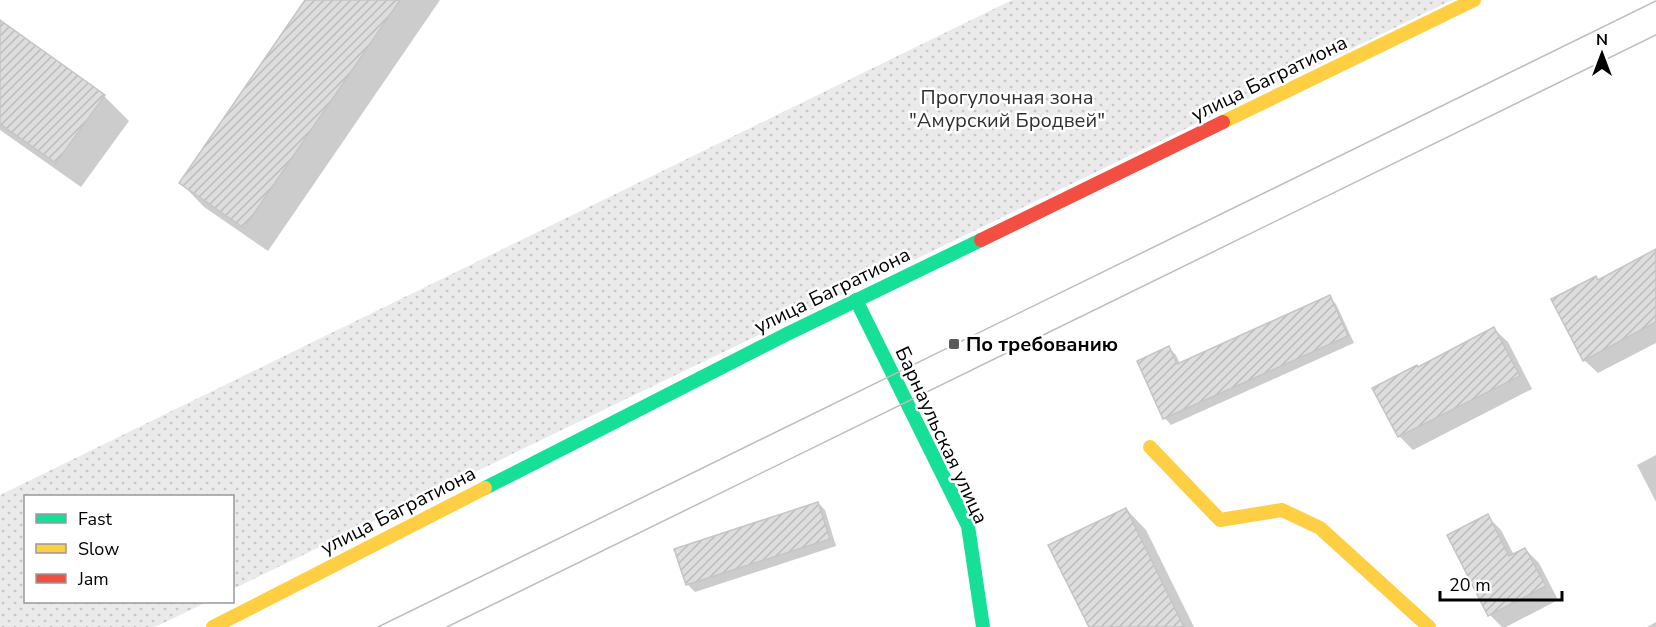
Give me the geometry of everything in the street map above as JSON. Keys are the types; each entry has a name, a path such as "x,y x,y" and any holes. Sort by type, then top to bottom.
{"street":[{"name":"улица Багратиона","path":"213,627 856,300 1474,0"},
{"name":"Барнаульская улица","path":"856,300 968,526 983,627"},
{"path":"1150,447 1220,520 1282,510 1320,528 1429,627"}],"green space":[{"name":"Прогулочная зона \"Амурский Бродвей\"","path":"1012,0 1452,0 234,589 234,495 24,495 24,603 205,603 155,627 0,627 0,495"}],"building":[{"path":"305,0 400,0 244,228 179,183"},
{"path":"0,20 105,95 56,163 0,124"},
{"path":"1656,249 1656,322 1583,361 1551,299 1596,276 1598,280"},
{"path":"1330,295 1348,336 1163,419 1137,361 1169,346 1177,364"},
{"path":"1494,327 1520,376 1398,437 1372,388"},
{"path":"818,502 830,539 686,585 674,549"},
{"path":"1126,508 1184,627 1089,627 1048,545"},
{"path":"1488,514 1509,556 1525,548 1546,586 1488,616 1447,535"}],"tram line":[{"path":"378,627 1656,1"},
{"path":"447,627 1656,35"}],"traffic: fast":[{"path":"485,488 787,334 981,240"},
{"path":"856,300 968,526 983,627"}],"traffic: slow":[{"path":"1223,122 1474,0"},
{"path":"1150,447 1220,520 1282,510 1320,528 1429,627"},
{"path":"213,627 485,488"}],"traffic: jam":[{"path":"981,240 1223,122"}],"place":[{"name":"По требованию","path":"954,344"}]}
